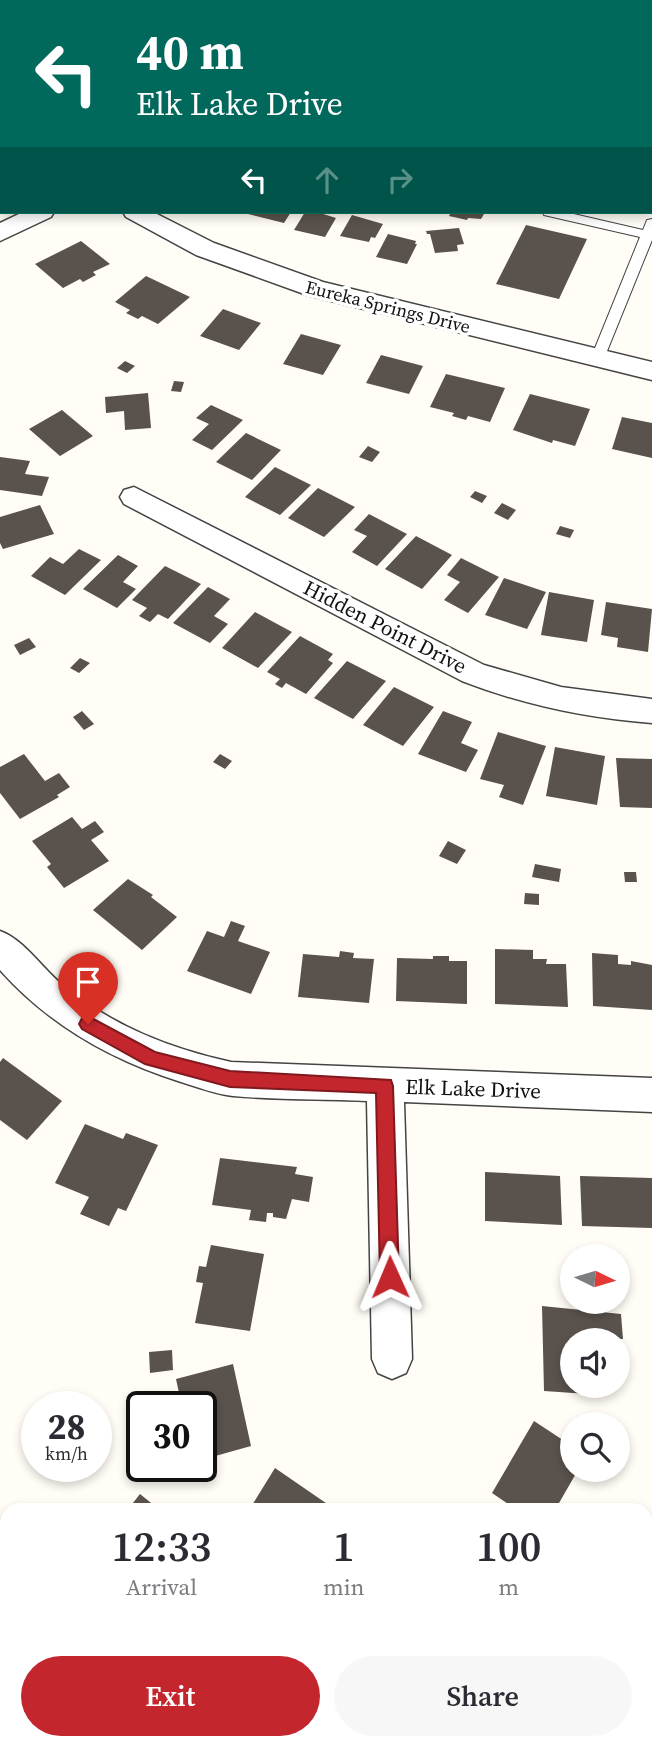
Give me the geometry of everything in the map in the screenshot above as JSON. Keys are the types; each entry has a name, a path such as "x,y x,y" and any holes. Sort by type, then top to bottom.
{"street":[{"path":"0,233 38,214"},
{"name":"Eureka Springs Drive","path":"139,214 205,248 303,285 652,371"},
{"name":"Hidden Point Drive","path":"134,497 473,673 519,691 558,701 652,711"},
{"name":"Elk Lake Drive","path":"0,946 27,978 66,1010 109,1037 151,1058 230,1079 652,1095"},
{"path":"385,1086 392,1359"}],"lane":[{"path":"561,214 650,231 598,358"}],"building":[{"path":"248,214 290,214 284,223"},
{"path":"304,214 323,214 336,218 325,237 294,230"},
{"path":"484,214 481,219 467,220 449,216"},
{"path":"352,215 383,224 375,238 371,237 369,242 340,236"},
{"path":"526,225 587,239 559,299 496,284"},
{"path":"459,228 464,244 457,245 458,251 435,253 430,234 426,231"},
{"path":"388,234 416,241 407,264 376,257"},
{"path":"81,241 110,264 93,272 96,275 83,282 80,279 63,288 35,264"},
{"path":"146,276 190,297 158,324 142,316 138,319 126,313 130,310 115,302"},
{"path":"223,309 261,323 239,350 200,336"},
{"path":"301,334 341,345 323,375 283,364"},
{"path":"381,355 423,366 409,394 366,383"},
{"path":"125,361 135,366 127,373 117,368"},
{"path":"446,374 505,388 490,422 468,416 466,420 452,416 454,413 430,407"},
{"path":"174,381 184,382 181,392 171,391"},
{"path":"148,393 151,428 125,430 124,411 106,413 105,397"},
{"path":"530,394 590,409 575,446 553,440 552,443 513,430"},
{"path":"211,405 243,420 212,450 192,440 209,424 196,418"},
{"path":"62,410 93,436 60,456 29,429"},
{"path":"622,417 652,423 652,458 612,449"},
{"path":"246,433 281,450 252,480 216,462"},
{"path":"368,446 380,452 372,462 359,457"},
{"path":"0,457 30,461 25,474 49,477 42,496 0,490"},
{"path":"275,467 311,485 280,515 245,497"},
{"path":"318,488 355,507 324,537 288,518"},
{"path":"475,491 487,496 482,503 470,497"},
{"path":"502,503 516,510 508,520 494,513"},
{"path":"40,505 54,534 3,549 0,543 0,517"},
{"path":"369,514 407,534 377,566 352,552 367,536 354,530"},
{"path":"560,526 574,530 570,538 556,534"},
{"path":"416,536 452,555 422,589 385,569"},
{"path":"79,549 101,560 65,595 31,576 50,557 63,564"},
{"path":"118,555 138,566 123,582 136,589 117,608 83,589"},
{"path":"461,558 499,577 468,613 444,600 460,582 447,575"},
{"path":"165,566 201,584 168,619 158,614 150,622 139,616 147,608 132,600"},
{"path":"504,578 546,592 527,629 485,615"},
{"path":"208,587 230,599 214,616 228,624 210,643 173,623"},
{"path":"549,592 594,600 587,642 541,635"},
{"path":"606,602 652,609 648,652 617,647 618,638 601,635"},
{"path":"255,612 292,632 258,668 222,648"},
{"path":"300,636 333,654 328,660 333,663 306,694 286,683 282,688 275,684 280,679 267,672"},
{"path":"29,638 36,647 20,655 14,645"},
{"path":"80,658 90,663 79,673 70,668"},
{"path":"347,661 386,681 353,719 314,698"},
{"path":"394,687 434,707 403,746 363,725"},
{"path":"82,711 94,724 84,730 73,717"},
{"path":"443,711 472,722 461,743 478,750 466,772 418,754"},
{"path":"498,732 546,746 523,805 499,797 504,785 480,779"},
{"path":"555,747 605,756 597,805 546,796"},
{"path":"24,754 45,781 59,773 70,787 57,795 59,797 20,819 0,793 0,767"},
{"path":"220,754 232,761 225,769 213,762"},
{"path":"616,758 652,759 652,808 620,807"},
{"path":"72,817 82,829 95,821 104,832 91,840 109,861 64,888 47,867 51,864 32,841"},
{"path":"448,841 466,850 457,864 439,856"},
{"path":"535,864 561,869 559,882 532,877"},
{"path":"624,872 636,872 637,882 625,882"},
{"path":"128,879 153,895 151,897 177,917 142,950 93,910"},
{"path":"525,893 539,894 539,905 524,904"},
{"path":"231,921 245,926 238,941 270,952 251,994 187,971 207,931 224,937"},
{"path":"495,949 533,950 533,959 547,959 546,964 566,964 568,1007 495,1004"},
{"path":"340,951 354,953 353,958 374,959 369,1003 298,997 303,954 339,957"},
{"path":"592,953 618,955 618,964 631,965 631,961 652,965 652,1010 593,1006"},
{"path":"433,956 449,956 449,961 467,961 467,1004 396,1001 397,958 433,959"},
{"path":"3,1058 62,1101 27,1140 0,1120 0,1062"},
{"path":"85,1124 123,1139 126,1133 158,1145 126,1211 118,1208 109,1226 80,1214 89,1197 55,1183"},
{"path":"220,1158 297,1167 295,1174 313,1177 309,1202 292,1199 286,1219 267,1213 266,1222 249,1220 251,1210 212,1205"},
{"path":"485,1172 560,1176 562,1225 485,1221"},
{"path":"580,1176 652,1178 652,1228 582,1226"},
{"path":"211,1245 264,1254 250,1331 195,1323 203,1283 196,1282 199,1266 206,1267"},
{"path":"542,1306 560,1308 560,1314 621,1314 622,1328 560,1328 560,1392 544,1391"},
{"path":"172,1350 173,1370 150,1373 149,1352"},
{"path":"233,1364 251,1446 217,1456 217,1391 179,1391 176,1379"},
{"path":"534,1421 560,1438 560,1482 571,1482 559,1503 507,1503 492,1493"},
{"path":"275,1468 326,1503 253,1503"},
{"path":"140,1494 151,1503 133,1503"}],"route":[{"path":"88,1024 151,1058 230,1079 385,1086 390,1277"}]}
